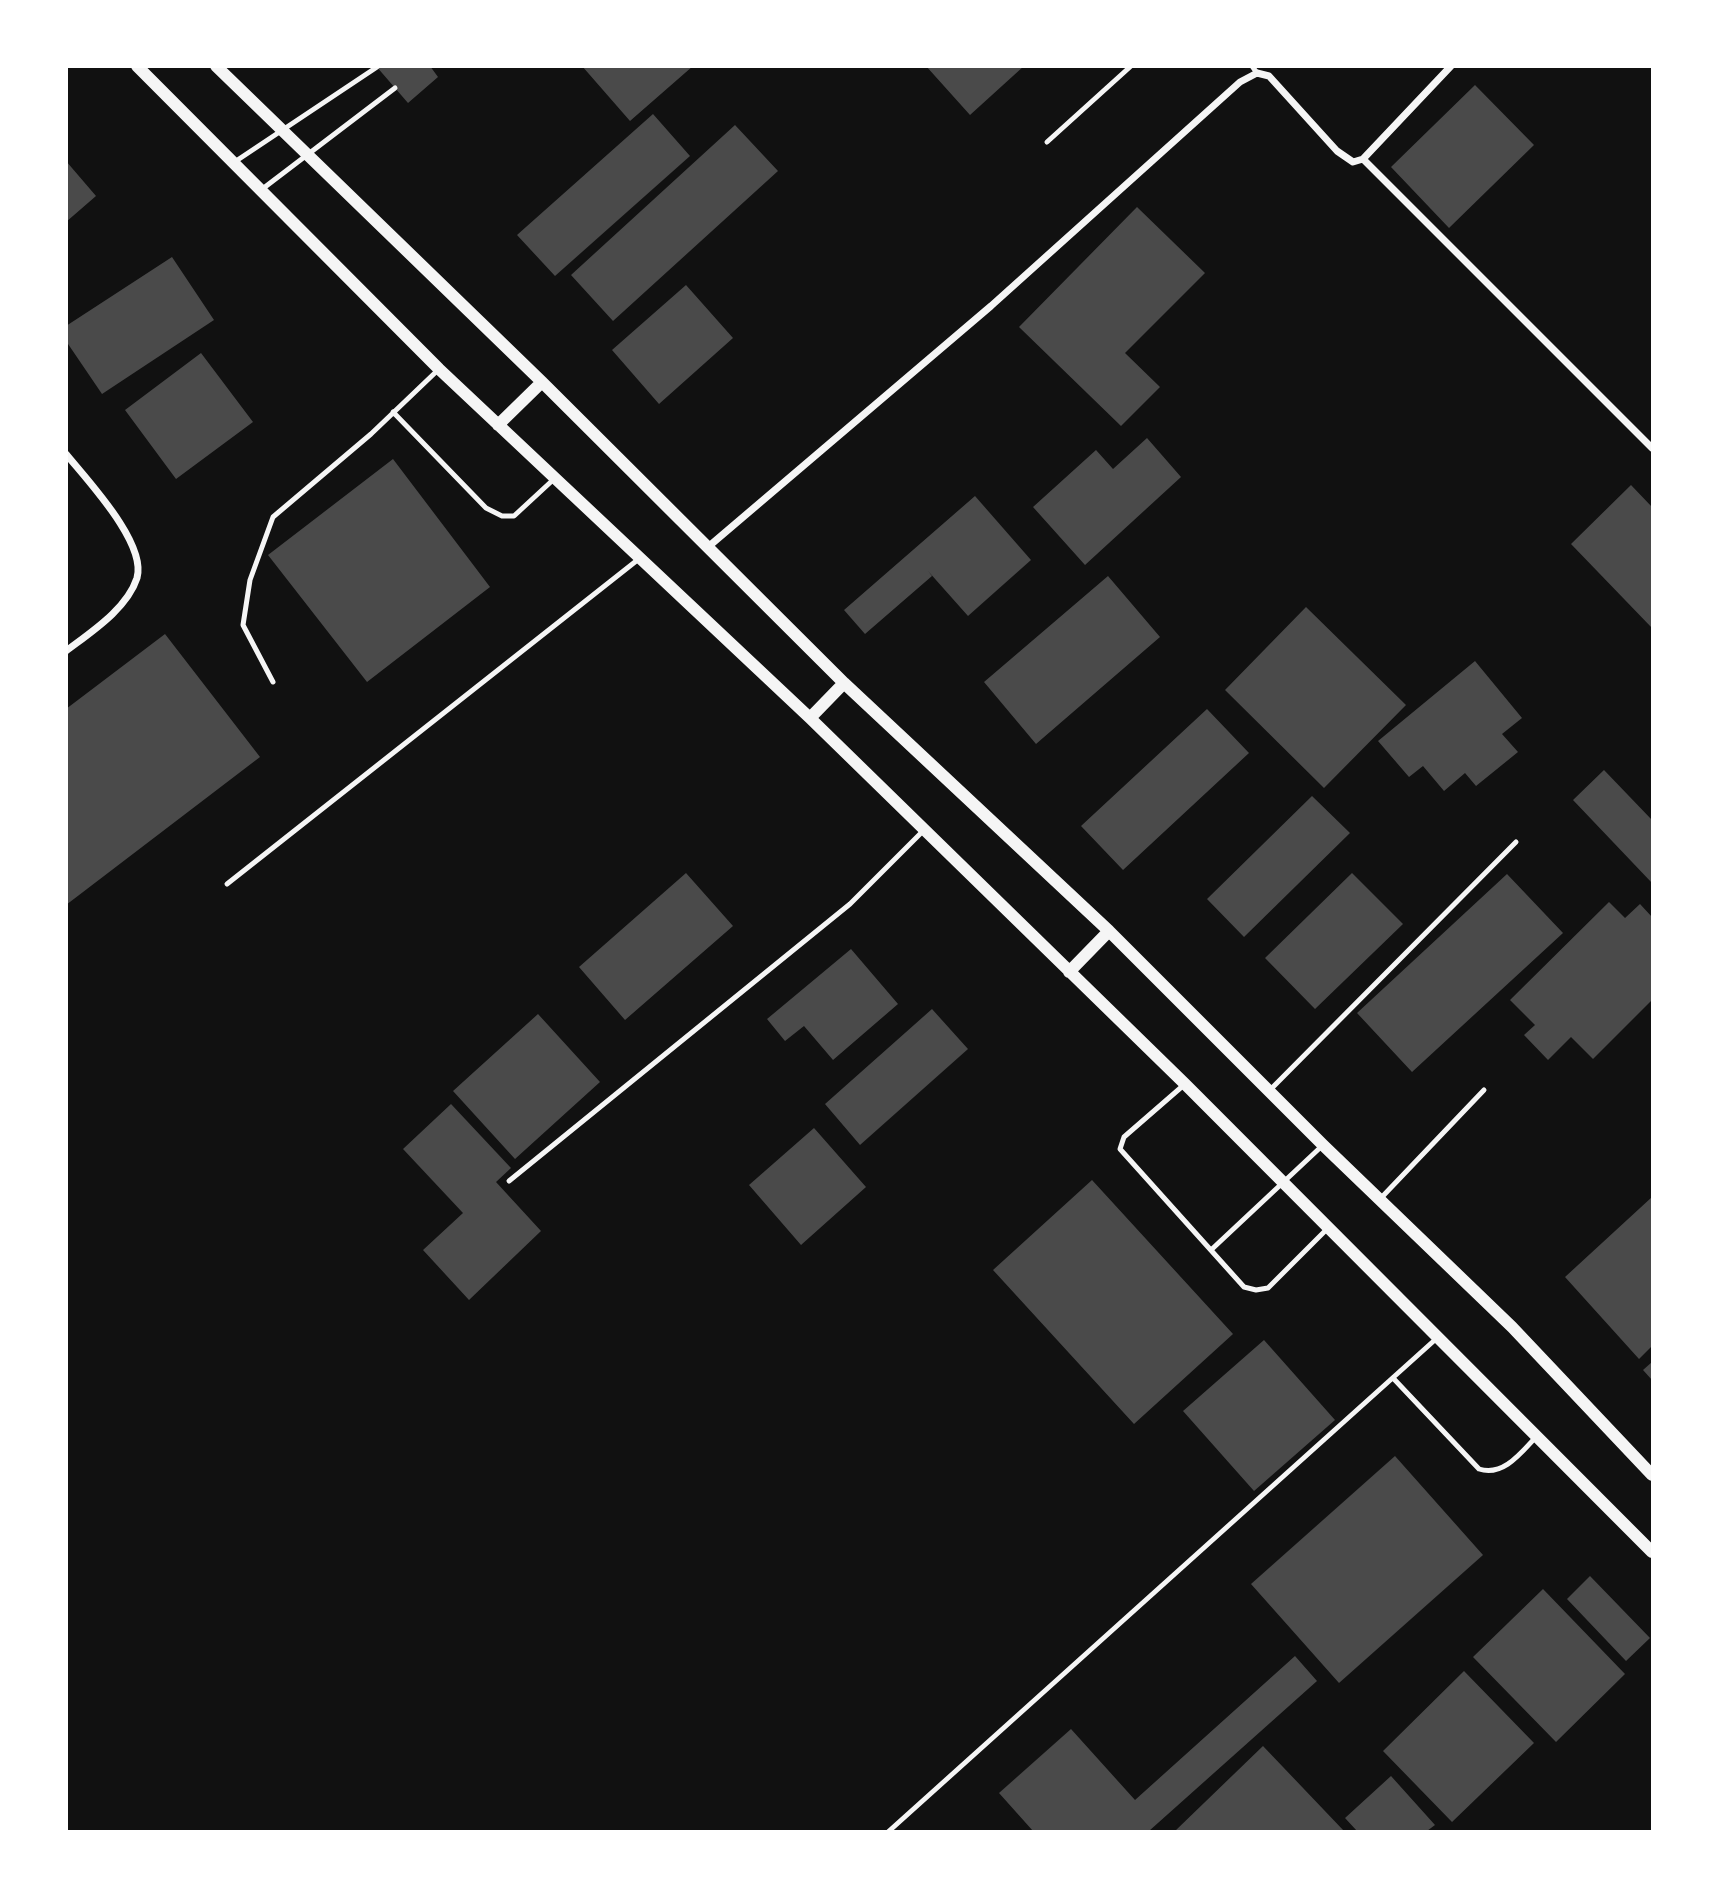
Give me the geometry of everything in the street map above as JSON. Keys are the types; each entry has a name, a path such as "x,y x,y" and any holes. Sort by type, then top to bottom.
{"street":[{"path":"137,66 439,369 810,718 1330,1226 1437,1338 1653,1552"},
{"path":"216,66 282,127 542,382 844,682 1109,931 1323,1145 1512,1326 1653,1475"},
{"path":"708,547 991,306 1255,70 1269,76 1346,159 1353,162 1363,159 1451,66"},
{"path":"1363,159 1653,448"},
{"path":"498,425 542,382"},
{"path":"66,454 121,522 134,550 138,576 123,600 104,622 66,651"},
{"path":"810,718 844,682"},
{"path":"1069,972 1109,931"}],"lane":[{"path":"1047,142 1132,66"},
{"path":"233,163 282,127 377,67"},
{"path":"260,191 396,88"},
{"path":"273,682 243,625 250,580 273,517 439,369"},
{"path":"393,412 486,508 502,516 514,516 555,478"},
{"path":"227,884 640,558"},
{"path":"509,1181 850,904 923,831"},
{"path":"1270,1090 1516,842"},
{"path":"1185,1084 1124,1138 1120,1149 1244,1287 1268,1288 1330,1226"},
{"path":"1381,1198 1484,1090"},
{"path":"1211,1250 1323,1145"},
{"path":"888,1832 1437,1338"},
{"path":"1393,1378 1479,1469 1490,1473 1500,1469 1536,1437"}],"building":[{"path":"376,66 430,66 438,77 408,103"},
{"path":"582,66 693,66 630,121"},
{"path":"926,66 1024,66 970,115"},
{"path":"1475,85 1534,145 1449,228 1391,167"},
{"path":"653,114 690,156 555,276 517,235"},
{"path":"735,125 778,171 613,321 571,275"},
{"path":"66,161 96,196 66,222"},
{"path":"1137,207 1205,273 1125,353 1160,387 1121,426 1019,327"},
{"path":"172,257 214,320 102,394 66,341 66,326"},
{"path":"686,285 733,338 659,404 612,350"},
{"path":"201,353 253,422 176,479 125,410"},
{"path":"1147,438 1181,477 1085,565 1033,507 1096,450 1113,469"},
{"path":"393,459 490,587 367,682 268,555"},
{"path":"1631,485 1652,507 1652,628 1571,544"},
{"path":"975,496 1031,560 968,616 928,571 932,576 865,634 844,610"},
{"path":"1108,576 1160,637 1036,744 984,682"},
{"path":"1306,607 1406,705 1324,788 1225,690"},
{"path":"165,634 260,757 66,905 66,709"},
{"path":"1475,661 1522,718 1502,734 1518,752 1476,786 1465,773 1444,791 1423,766 1409,777 1378,741"},
{"path":"1207,709 1249,753 1123,870 1081,826"},
{"path":"1604,770 1652,820 1652,883 1573,800"},
{"path":"1312,796 1350,833 1244,937 1207,899"},
{"path":"686,873 733,926 625,1020 579,967"},
{"path":"1352,873 1403,924 1315,1009 1265,958"},
{"path":"1507,874 1563,933 1412,1072 1357,1013"},
{"path":"1609,902 1625,918 1640,904 1652,917 1652,1000 1593,1059 1571,1037 1548,1060 1524,1035 1535,1025 1510,1000"},
{"path":"851,949 898,1004 833,1060 804,1026 785,1041 767,1019"},
{"path":"932,1009 968,1049 860,1145 825,1104"},
{"path":"538,1014 600,1082 515,1159 453,1091"},
{"path":"451,1104 511,1168 496,1182 541,1231 469,1300 423,1250 463,1213 403,1149"},
{"path":"814,1128 866,1187 801,1245 749,1185"},
{"path":"1092,1180 1233,1334 1134,1424 993,1270"},
{"path":"1652,1197 1652,1346 1639,1359 1565,1277"},
{"path":"1264,1340 1335,1420 1254,1491 1183,1411"},
{"path":"1652,1362 1652,1380 1643,1370"},
{"path":"1395,1456 1483,1555 1339,1683 1251,1584"},
{"path":"1590,1576 1650,1638 1626,1661 1567,1599"},
{"path":"1543,1589 1625,1674 1556,1742 1473,1657"},
{"path":"1295,1656 1317,1681 1149,1831 1033,1831 999,1793 1071,1729 1135,1800"},
{"path":"1464,1671 1534,1743 1452,1822 1383,1751"},
{"path":"1263,1746 1344,1831 1175,1831"},
{"path":"1391,1776 1435,1825 1427,1831 1357,1831 1345,1818"}]}
